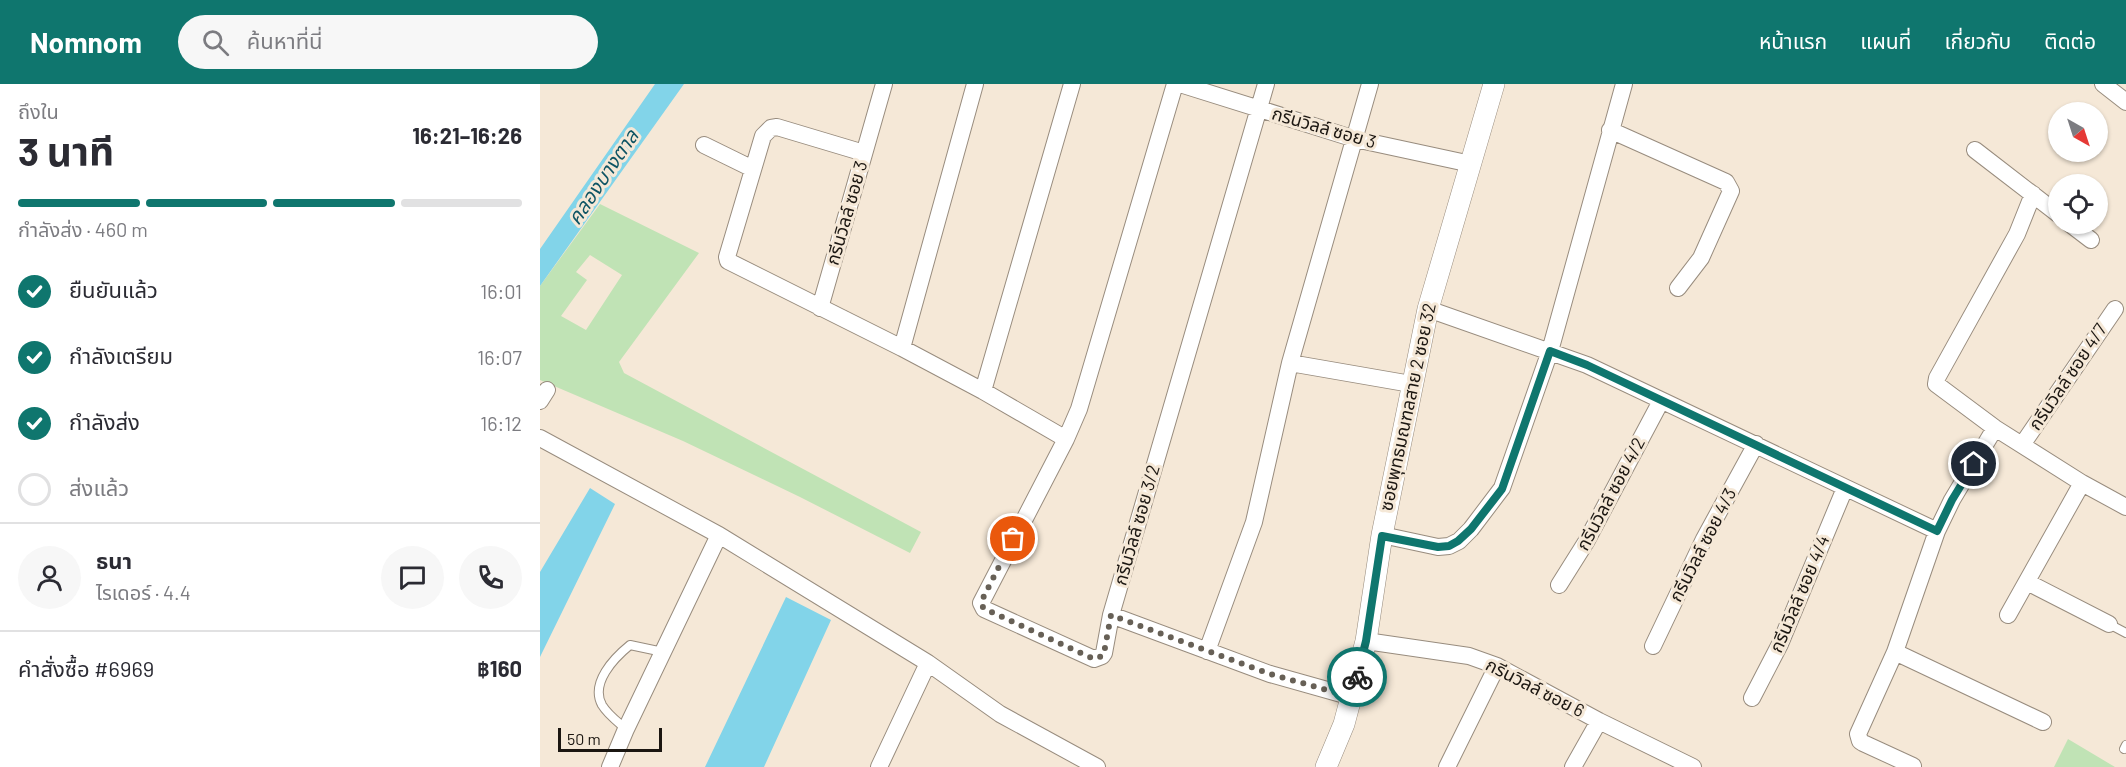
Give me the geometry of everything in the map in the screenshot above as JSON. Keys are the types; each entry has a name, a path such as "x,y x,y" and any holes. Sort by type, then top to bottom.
{"street":[{"name":"กรีนวิลล์ ซอย 3","path":"820,308 884,84"},
{"path":"902,348 975,84"},
{"path":"983,391 1072,84"},
{"name":"กรีนวิลล์ ซอย 3/2","path":"1175,84 1079,409 1066,439 981,603 984,609 1094,659 1104,653 1111,615 1266,84"},
{"name":"กรีนวิลล์ ซอย 3","path":"1180,84 1355,139 1471,164"},
{"path":"1207,651 1254,522 1290,363 1370,84"},
{"name":"ซอยพุทธมณฑลสาย 2 ซอย 32","path":"1326,767 1344,724 1366,641 1382,536 1428,309 1494,84"},
{"path":"1382,536 1438,547 1449,546 1471,529 1502,489 1550,351 1624,84"},
{"path":"2103,84 2126,102"},
{"path":"864,153 774,126 764,136 727,257 728,261 902,348 1066,439"},
{"path":"1610,129 1716,177 1730,187 1731,191 1701,258 1678,288"},
{"path":"704,145 753,169"},
{"path":"1975,150 2048,206"},
{"path":"2032,194 2017,234 1936,380 1937,386 1995,428 2082,483 2124,502"},
{"path":"2083,234 2091,240"},
{"path":"1428,309 1587,365 1937,531"},
{"name":"กรีนวิลล์ ซอย 4/7","path":"2022,445 2115,309"},
{"path":"1290,363 1411,384"},
{"name":"กรีนวิลล์ ซอย 4/2","path":"1559,585 1586,542 1661,401"},
{"path":"1913,766 1863,743 1858,734 1895,652 1937,531 1952,500 1995,428"},
{"path":"540,438 719,536 928,663 1000,714 1097,767"},
{"name":"กรีนวิลล์ ซอย 4/3","path":"1653,646 1704,539 1756,444"},
{"path":"2008,615 2082,483"},
{"name":"กรีนวิลล์ ซอย 4/4","path":"1752,698 1780,644 1845,488"},
{"path":"610,767 719,536"},
{"path":"2027,582 2109,624"},
{"path":"1111,615 1270,674 1352,697"},
{"name":"กรีนวิลล์ ซอย 6","path":"1366,641 1469,656 1497,666 1599,721 1693,767"},
{"path":"1895,652 2043,722"},
{"path":"879,767 928,663"},
{"path":"1447,767 1497,666"},
{"path":"1573,767 1599,721"}],"lane":[{"path":"2109,624 2126,633"},
{"path":"626,729 601,704 599,690 605,673 614,658 630,645 663,652"}],"green space":[{"path":"600,204 699,253 619,362 624,373 921,532 910,553 683,441 540,380 540,286","holes":["590,255 622,275 586,330 561,316 587,280 576,272"]},
{"path":"2068,739 2115,767 2054,767"}],"water":[{"name":"คลองบางตาล","path":"655,84 684,84 540,286 540,249"},
{"path":"590,488 615,504 540,657 540,572"},
{"path":"786,597 831,620 764,767 705,767"}],"way so far":[{"path":"1013,539 982,600 983,608 1094,659 1104,653 1111,615 1270,674 1352,697 1357,677"}],"route":[{"path":"1357,677 1366,641 1382,536 1438,547 1449,546 1471,529 1502,489 1550,351 1587,365 1937,531 1952,500 1974,464"}]}
